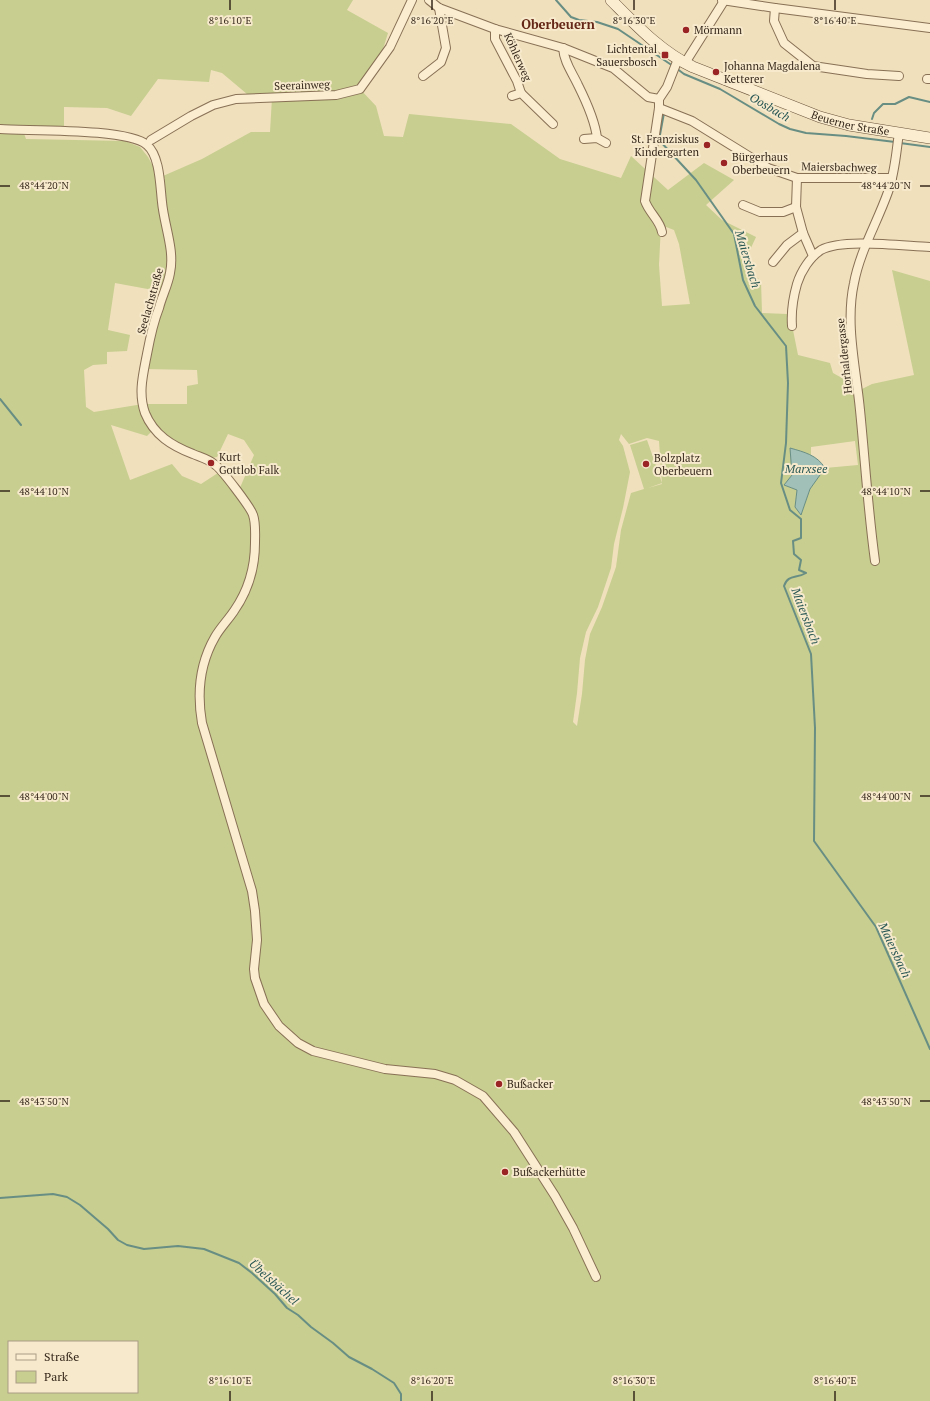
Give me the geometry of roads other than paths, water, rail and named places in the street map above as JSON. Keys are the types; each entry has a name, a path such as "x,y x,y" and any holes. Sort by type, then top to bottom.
{"main road":[{"name":"Beuerner Straße","path":"611,0 678,64 719,78 820,117 898,138 930,138"}],"street":[{"name":"Seerainweg","path":"151,140 190,116 213,105 236,99 336,95 360,89 390,47 412,0"},
{"path":"429,0 439,8 495,29 563,48 613,68 648,97 660,99"},
{"path":"662,232 661,225 647,208 645,201 660,99 678,64 723,0 930,28"},
{"path":"423,76 441,62 446,48 439,8"},
{"path":"776,8 774,21 784,43 813,66 867,74 899,76"},
{"name":"Köhlerweg","path":"495,29 496,39 521,93 553,124"},
{"path":"563,48 564,58 583,96 596,129 597,138"},
{"name":"Köhlerweg","path":"512,96 521,93"},
{"name":"Maiersbachweg","path":"659,108 697,124 768,168 797,178 892,178"},
{"name":"Seelachstraße","path":"0,129 101,133 133,138 147,145 154,155 158,167 163,210 172,260 170,275 153,324 142,376 141,397 145,412 155,430 166,440 178,448 206,459 218,467 253,515 255,541 252,571 240,602 215,636 209,650 202,671 200,702 202,723 252,891 257,940 254,969 264,1004 274,1020 285,1032 298,1043 313,1051 385,1069 435,1074 455,1080 483,1096 514,1132 555,1196 573,1228 596,1277"},
{"path":"584,139 597,138 606,143"},
{"name":"Horhaldergasse","path":"875,561 868,512 863,441 850,316 854,283 865,244 888,193 892,178 898,138"},
{"path":"797,178 796,207 803,233 813,256"},
{"path":"742,205 760,212 784,212 796,207"},
{"path":"773,262 787,245 803,233"},
{"path":"792,326 791,316 794,296 800,276 813,256 823,249 844,244 930,248"}],"water":[{"name":"Marxsee","path":"790,448 814,457 825,468 810,489 801,515 795,507 797,490 784,485 792,475"}],"waterway":[{"name":"Oosbach","path":"556,0 571,17 579,20 597,22 618,29 673,66"},
{"name":"Oosbach","path":"676,68 684,74 720,89 790,129 806,133 895,142"},
{"path":"872,119 874,113 883,104 895,104 909,97 930,102"},
{"name":"Maiersbach","path":"664,113 659,140 696,180 734,234 743,280 755,306 786,346 788,383 786,443 781,483 790,510 801,519 801,538 793,541 794,554 801,560 799,570 806,573 790,578 784,586 811,654 815,728 814,841 876,927 930,1049"},
{"name":"Oosbach","path":"900,143 930,147"},
{"path":"0,399 21,425"},
{"name":"Übelsbächel","path":"0,1198 53,1194 67,1197 80,1205 108,1229 118,1240 127,1245 144,1249 178,1246 204,1249 239,1263 275,1294 287,1308 298,1315 349,1357 394,1383 401,1394 401,1401"}],"place":[{"name":"Mörmann","path":"686,30"},
{"name":"Lichtental Sauersbosch","path":"665,55"},
{"name":"Johanna Magdalena Ketterer","path":"716,72"},
{"name":"St. Franziskus Kindergarten","path":"707,145"},
{"name":"Bürgerhaus Oberbeuern","path":"724,163"},
{"name":"Kurt Gottlob Falk","path":"211,463"},
{"name":"Bolzplatz Oberbeuern","path":"646,464"},
{"name":"Bußacker","path":"499,1084"},
{"name":"Bußackerhütte","path":"505,1172"}],"district":[{"name":"Oberbeuern","path":"558,24"}]}
